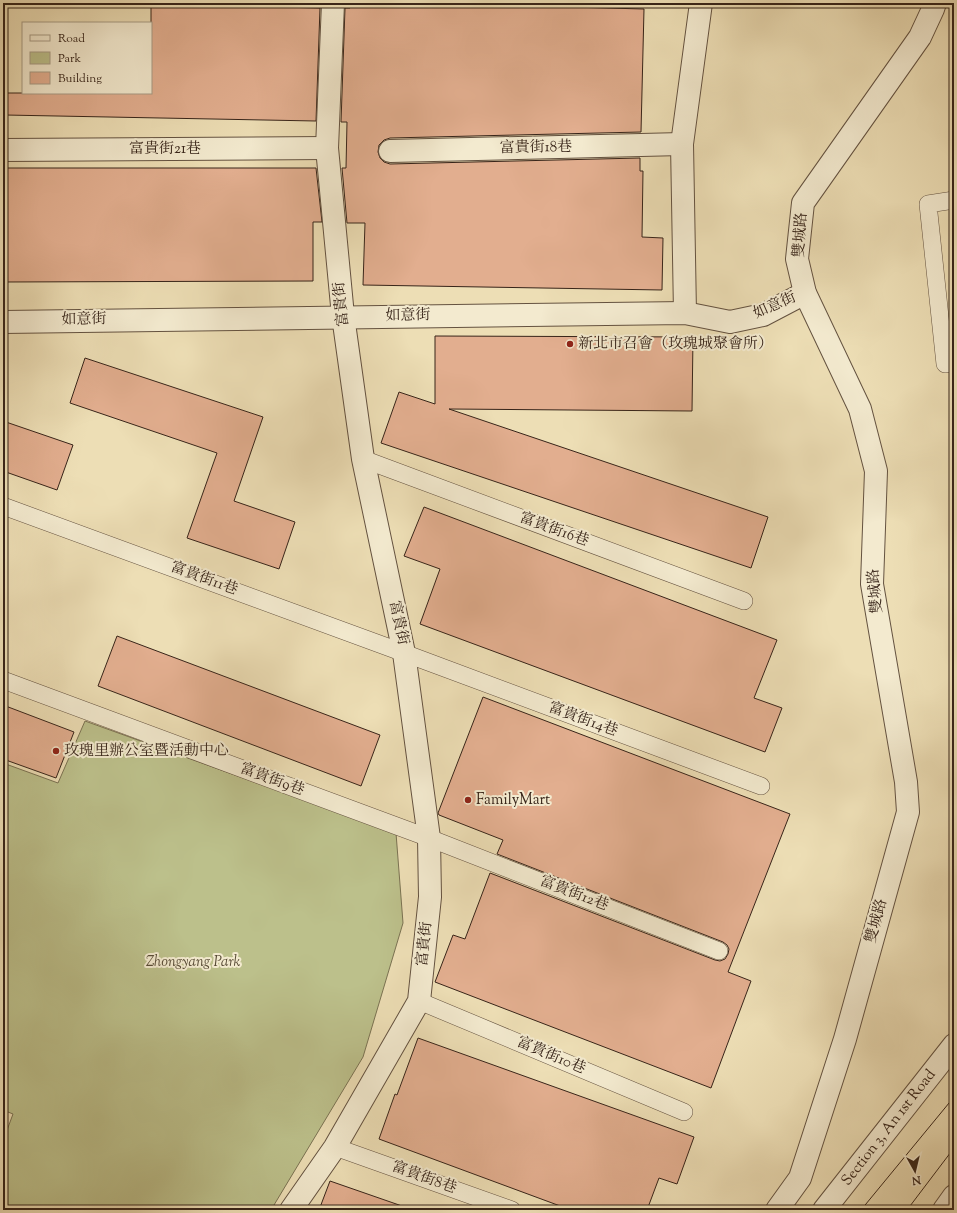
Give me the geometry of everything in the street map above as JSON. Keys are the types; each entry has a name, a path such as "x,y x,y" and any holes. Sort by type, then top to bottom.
{"street":[{"name":"富貴街","path":"291,1210 335,1147 419,1000 430,898 429,838 404,653 363,460 343,316 327,148 333,3"},
{"path":"685,313 682,144 701,3"},
{"name":"雙城路","path":"777,1210 800,1178 845,1039 908,812 906,782 872,584 876,471 860,409 805,293 797,259 803,203 920,37 935,3"},
{"name":"富貴街18巷","path":"390,151 682,144"},
{"name":"富貴街21巷","path":"3,150 327,148"},
{"name":"如意街","path":"3,322 343,316 685,313 730,322 764,315 805,293"},
{"name":"Section 3, An 1st Road","path":"824,1210 954,1045"},
{"path":"944,1210 954,1196"}],"lane":[{"path":"949,363 928,204 954,200"},
{"name":"富貴街16巷","path":"363,460 744,601"},
{"name":"富貴街11巷","path":"3,506 404,653"},
{"name":"富貴街14巷","path":"404,653 761,786"},
{"name":"富貴街9巷","path":"3,680 429,838"},
{"name":"富貴街12巷","path":"429,838 719,950"},
{"name":"富貴街10巷","path":"419,1000 684,1112"},
{"name":"富貴街8巷","path":"335,1147 512,1210"}],"green space":[{"name":"Zhongyang Park","path":"85,721 396,833 403,923 363,1057 271,1210 3,1210 3,1141 13,1114 3,1110 3,763 58,783"}],"building":[{"path":"350,3 421,3 644,9 641,132 390,138 384,140 379,145 378,152 380,158 384,162 390,164 640,158 640,171 643,171 642,237 663,238 662,290 363,285 365,223 347,223 342,168 346,168 347,122 341,122 345,8 350,8"},
{"path":"151,4 320,8 316,121 5,115 6,93 152,94"},
{"path":"3,168 316,168 322,222 313,222 313,281 3,282"},
{"path":"435,336 693,337 692,411 449,409 768,517 751,568 381,443 399,392 435,404"},
{"path":"85,358 263,417 234,501 295,522 279,569 187,538 217,453 70,403"},
{"path":"3,421 73,445 57,490 3,471"},
{"path":"424,507 777,640 754,698 782,708 765,752 420,624 440,569 404,556"},
{"path":"117,636 380,735 361,786 98,686"},
{"path":"483,697 790,814 728,972 751,981 711,1088 435,982 453,935 465,939 490,873 715,960 720,961 725,959 729,949 723,942 497,854 503,840 439,815 438,813"},
{"path":"3,705 74,732 56,778 3,759"},
{"path":"418,1038 694,1137 677,1184 659,1178 647,1210 571,1210 379,1139 395,1094 397,1095"},
{"path":"330,1181 402,1206 401,1210 319,1210"}],"tram line":[{"path":"861,1210 954,1097"},
{"path":"907,1210 954,1148"}],"place":[{"name":"新北市召會（玫瑰城聚會所）","path":"570,344"},
{"name":"玫瑰里辦公室暨活動中心","path":"56,751"},
{"name":"FamilyMart","path":"468,800"}]}
